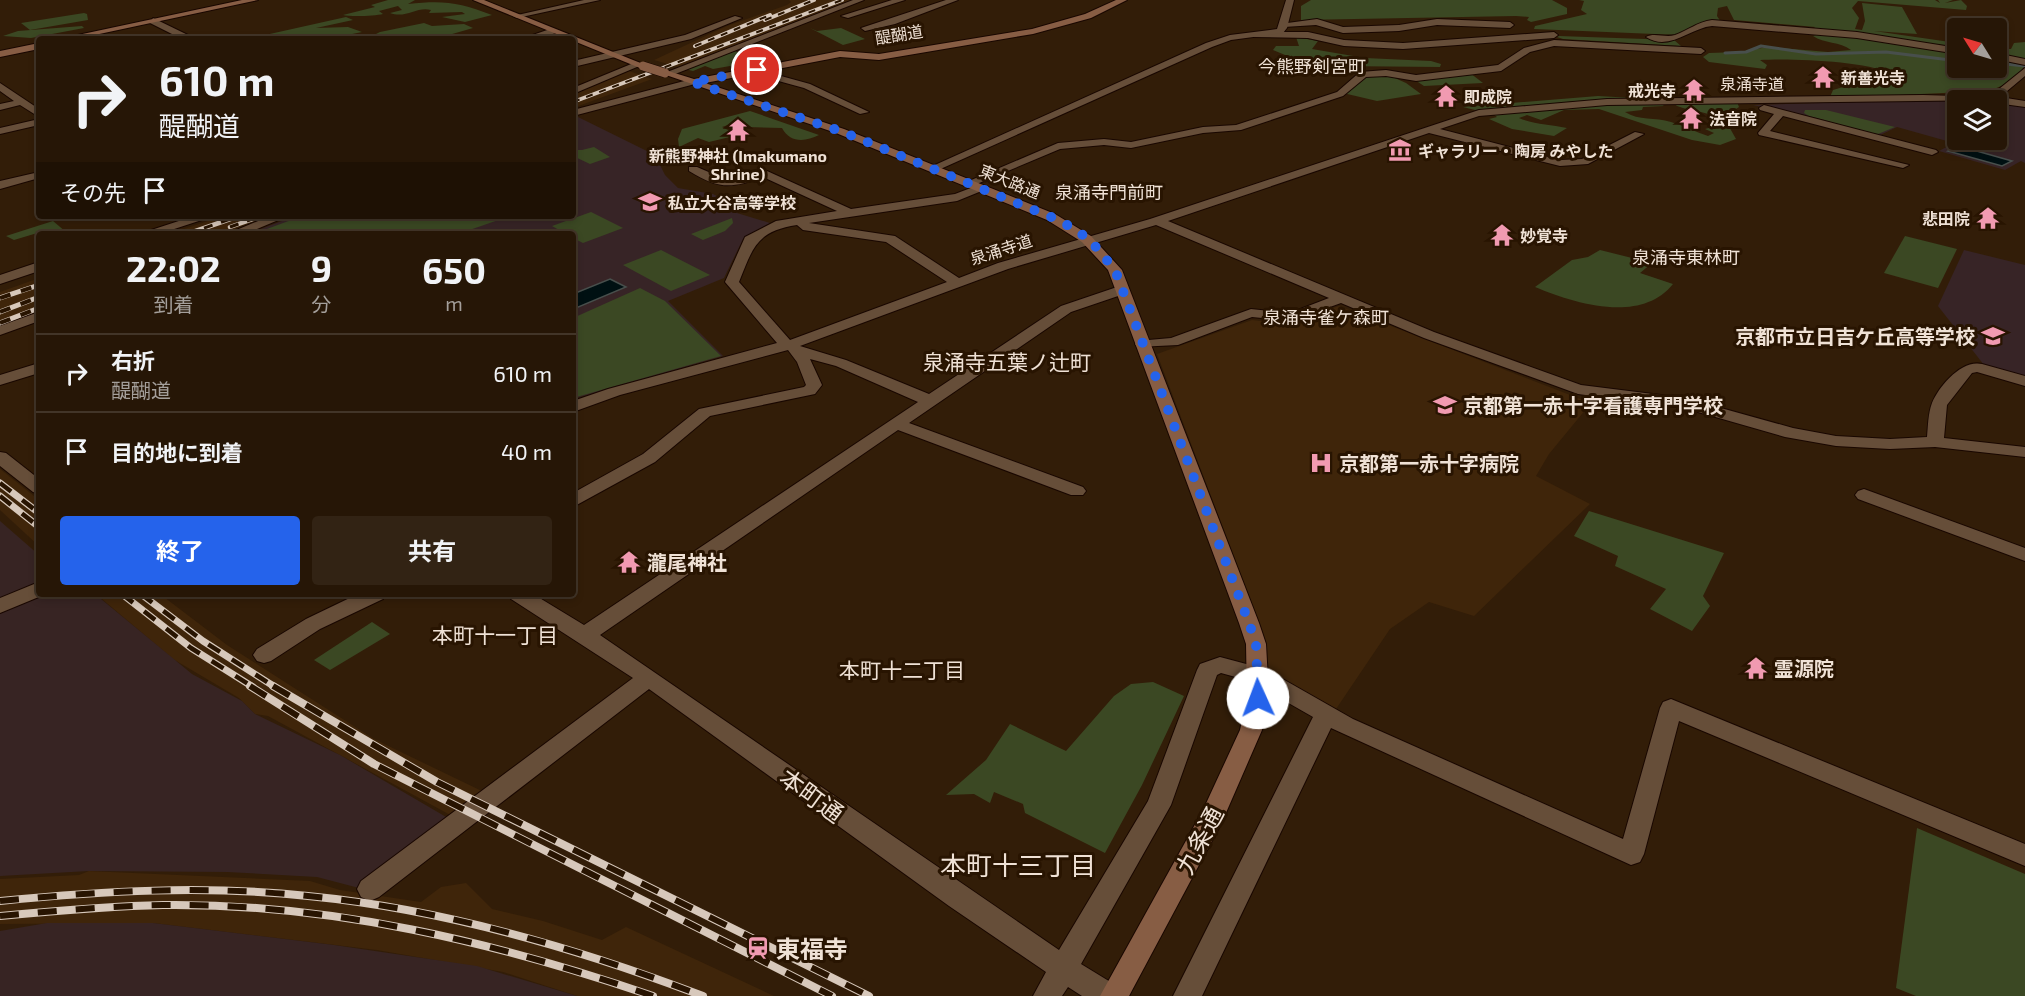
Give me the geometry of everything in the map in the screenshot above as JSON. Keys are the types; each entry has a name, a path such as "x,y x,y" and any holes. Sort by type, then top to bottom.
{"main road":[{"path":"90,36 255,0"},
{"path":"79,36 267,0"},
{"name":"東大路通","path":"477,0 566,36"},
{"name":"醍醐道","path":"692,82 842,53 870,57 1033,31 1088,16 1123,0"},
{"name":"東大路通","path":"576,40 666,74 831,128 1071,227 1090,240 1115,270 1249,623 1256,644 1257,675"},
{"path":"0,53 36,46"},
{"name":"九条通","path":"1114,996 1233,774 1251,730 1258,698 1257,675"}],"street":[{"path":"517,16 596,0"},
{"path":"666,74 860,0"},
{"path":"740,47 901,0"},
{"path":"865,28 954,0"},
{"path":"932,169 1209,45 1230,38 1280,31 1290,0"},
{"path":"916,2 934,7"},
{"path":"576,63 688,37 738,18"},
{"path":"155,22 183,36"},
{"path":"1284,24 1317,22 1339,30 1399,28 1437,22 1510,25"},
{"path":"1644,37 1675,38 1701,24 1712,23 1857,35 1947,49"},
{"path":"536,36 553,31"},
{"path":"1255,35 1308,35 1344,43 1403,46 1538,35 1611,36"},
{"path":"576,499 649,458 705,412 809,392 814,386 813,377 792,347 732,282 750,240 784,223 957,197 974,186 1058,146 1104,142 1131,145 1203,130 1238,128 1340,94 1363,74 1386,73 1420,77 1501,68 1527,50 1554,43 1701,51"},
{"path":"2007,58 2025,62"},
{"path":"576,90 641,65"},
{"path":"752,70 807,86 864,112"},
{"path":"2005,90 2020,80 2025,71"},
{"name":"醍醐道","path":"576,112 692,82"},
{"path":"0,86 36,112"},
{"name":"泉涌寺道","path":"576,406 614,392 792,347 1009,264 1156,221 1477,113 1592,102 1823,101 1947,97"},
{"path":"1740,100 1932,152"},
{"name":"泉涌寺道","path":"2007,101 2025,104"},
{"path":"0,107 22,102"},
{"path":"1781,112 1763,133 1903,165"},
{"path":"0,131 36,123"},
{"path":"1426,129 1571,164 1586,161 1639,134"},
{"path":"693,169 720,185 728,185 763,173 850,213"},
{"path":"0,185 36,176"},
{"path":"155,231 194,219"},
{"path":"241,231 274,219"},
{"path":"1156,221 1429,335 1578,389 1685,403 1791,433 1836,441 1890,444 1935,442 2025,452"},
{"path":"784,223 890,239 958,283"},
{"path":"0,280 36,267"},
{"path":"586,634 894,423 1066,309 1122,290"},
{"path":"1142,344 1173,342 1251,313 1291,317 1343,298"},
{"path":"0,331 36,317"},
{"path":"24,321 36,326"},
{"path":"792,347 841,363 928,400"},
{"path":"1935,442 1939,405 1945,394 1967,370 1977,367 2025,381"},
{"path":"0,380 36,369"},
{"path":"894,423 1077,491"},
{"path":"0,457 36,486"},
{"path":"1864,495 2025,555"},
{"path":"0,606 36,590"},
{"path":"264,655 313,624 370,597"},
{"name":"本町通","path":"523,597 586,634 867,835 1063,969 1107,996"},
{"path":"1047,996 1159,805 1208,670 1220,664 1257,675 1326,714 1631,854 1671,708 2025,855"},
{"path":"370,890 482,802 648,679"},
{"path":"1187,996 1326,714"}],"shaded area":[{"path":"789,0 857,0 678,67 654,60 727,26 787,5 791,2"},
{"path":"629,71 652,79 576,107 576,92"},
{"path":"1947,99 1947,141 1897,127 1878,136 1823,120 1753,105"},
{"path":"2007,103 2025,106 2025,163 2021,161 2005,170 1939,151 1947,147 1947,150 2007,150"},
{"name":"私立大谷高等学校","path":"576,116 655,155 665,175 678,188 713,194 742,210 737,213 770,223 743,239 724,278 668,301 723,356 576,398 576,231 255,231 287,219 576,219"},
{"path":"1973,150 2012,161 2002,166 1948,151"},
{"path":"214,219 261,219 228,231 178,231"},
{"name":"京都市立日吉ケ丘高等学校","path":"1964,250 2025,265 2025,376 1984,365 1938,306"},
{"path":"36,279 36,313 0,327 0,292"},
{"path":"610,279 626,287 576,308 576,293"},
{"name":"京都第一赤十字病院","path":"1339,306 1591,403 1549,454 1536,476 1590,504 1474,616 1429,602 1390,629 1334,712 1268,671 1263,633 1157,354 1252,320 1285,324"},
{"path":"0,469 36,498 36,543 0,510"},
{"path":"0,521 36,552 36,587 0,601"},
{"path":"36,595 36,597 99,597 192,674 242,701 255,714 340,755 453,821 359,888 317,877 227,872 89,871 0,876 0,608"},
{"path":"100,597 164,597 227,645 374,739 488,794 454,817 268,716 255,714 239,698 173,659"},
{"path":"89,871 310,881 340,890 421,902 441,887 466,883 492,909 543,921 602,940 626,927 774,996 577,996 503,972 377,950 153,923 0,924 0,879 79,875"},
{"path":"47,923 153,923 334,945 477,966 577,996 0,996 0,931"}],"green space":[{"path":"388,0 415,0 408,4 451,3 492,15 465,22 442,17 465,14 462,12 429,13 431,10 426,9 401,14 390,13 402,10 398,6 379,11 383,14 379,15 343,15 375,7 371,5"},
{"path":"1311,0 1552,0 1567,8 1567,14 1531,22 1527,20 1529,17 1516,16 1301,20 1301,6"},
{"path":"1579,0 1935,0 1940,3 1938,0 1953,0 1945,3 1961,0 1967,6 1966,10 1858,1 1852,8 1859,18 1855,29 1862,30 1865,21 1862,3 1902,7 1917,34 1874,31 1947,42 1947,78 2007,78 2007,49 2011,49 2014,43 2025,42 2025,62 2015,77 2004,85 1991,90 1947,90 1947,93 1834,98 1830,97 1833,90 1890,73 1846,63 1807,60 1760,60 1767,65 1765,69 1709,62 1703,57 1709,53 1738,52 1768,47 1828,52 1851,50 1813,36 1816,35 1813,29 1815,27 1734,20 1727,6 1718,8 1717,16 1721,22 1697,24 1679,35 1534,29 1535,26 1587,14 1581,10 1584,1"},
{"path":"87,14 88,20 30,30 21,23"},
{"path":"346,17 353,20 316,28 348,27 362,32 343,36 260,36"},
{"path":"424,23 432,26 464,24 473,28 445,36 379,36 376,34"},
{"path":"82,26 84,28 31,38 3,36 18,31"},
{"path":"810,28 817,31 841,28 865,39 843,45"},
{"path":"1296,37 1318,41 1312,49 1365,58 1431,61 1441,64 1440,67 1336,66 1302,62 1273,50 1276,46 1299,46"},
{"path":"1557,37 1674,40 1681,46 1563,39"},
{"path":"735,51 764,66 739,70 730,66 713,69 705,66 693,71 685,69"},
{"path":"1470,73 1483,83 1424,86 1415,80"},
{"path":"1386,74 1406,83 1421,94 1377,101 1343,93 1362,76"},
{"path":"1598,96 1651,99 1590,100 1475,110 1463,107"},
{"path":"1737,102 1739,107 1730,113 1727,123 1736,139 1720,145 1692,140 1599,109 1564,110 1541,120 1527,115 1519,118 1567,128 1554,136 1512,129 1489,119 1497,117 1493,114 1583,105 1660,103 1664,106 1643,107 1642,110 1625,112 1636,117 1671,122 1708,136 1714,133 1705,129 1716,126 1721,119 1672,103"},
{"path":"1805,110 1826,110 1895,127 1878,134 1872,133 1809,116 1804,113"},
{"path":"750,111 819,135 798,140 785,133 782,128 746,127 734,123 722,127 732,132 731,135 734,136 709,142 698,138 679,147 678,139 682,129"},
{"path":"594,147 610,157 590,164 576,157 576,150"},
{"path":"591,212 623,228 583,243 576,240 576,231 561,231 552,226"},
{"path":"732,218 733,223 725,231 703,240 691,234"},
{"path":"294,219 501,219 467,231 261,231"},
{"path":"53,221 65,231 36,231 36,234 14,240 6,236"},
{"path":"1905,236 1957,249 1938,288 1884,273"},
{"path":"661,250 710,275 671,291 623,265"},
{"path":"1600,250 1652,263 1640,273 1673,284 1660,296 1644,304 1626,307 1588,304 1535,287 1572,260 1588,257"},
{"path":"640,288 665,301 721,356 576,397 576,317"},
{"path":"1589,511 1724,553 1703,596 1710,606 1692,631 1650,609 1666,589 1615,566 1618,556 1574,536"},
{"path":"372,622 390,634 330,670 314,660"},
{"path":"1153,682 1184,696 1142,785 1105,853 1025,813 1023,804 994,792 990,803 974,794 946,795 986,760 1010,724 1066,751 1114,696 1131,684"},
{"path":"1917,828 2025,874 2025,996 1916,996 1896,988"}],"waterway":[{"path":"1725,53 1746,52 1761,46 1816,54 1886,52 1947,60"},
{"path":"2007,64 2025,66"}],"railway":[{"path":"765,20 814,0"},
{"path":"576,101 842,0"},
{"path":"695,46 770,15"},
{"path":"196,231 230,219"},
{"path":"230,227 253,219"},
{"path":"0,298 36,286"},
{"path":"0,312 36,298"},
{"path":"0,323 36,309"},
{"path":"0,483 36,511"},
{"path":"0,496 36,525"},
{"path":"126,597 191,648 253,687"},
{"path":"145,597 203,641 275,687"},
{"path":"250,686 374,764 832,996"},
{"path":"273,686 437,782 869,996"},
{"path":"0,901 77,894 193,890 270,893 359,902 409,910 509,933 607,962 703,996"},
{"path":"0,916 163,905 226,906 288,911 350,919 473,943 653,996"}],"place":[{"name":"新善光寺","path":"1823,77"},
{"name":"戒光寺","path":"1694,90"},
{"name":"即成院","path":"1446,96"},
{"name":"法音院","path":"1691,118"},
{"name":"新熊野神社 (Imakumano Shrine)","path":"738,130"},
{"name":"ギャラリー・陶房 みやした","path":"1400,150"},
{"name":"私立大谷高等学校","path":"650,202"},
{"name":"悲田院","path":"1988,218"},
{"name":"妙覚寺","path":"1502,235"},
{"name":"京都市立日吉ケ丘高等学校","path":"1993,336"},
{"name":"京都第一赤十字看護専門学校","path":"1445,405"},
{"name":"京都第一赤十字病院","path":"1321,463"},
{"name":"瀧尾神社","path":"629,562"},
{"name":"霊源院","path":"1756,668"},
{"name":"東福寺","path":"758,948"}],"district":[{"name":"今熊野剣宮町","path":"1312,66"},
{"name":"泉涌寺門前町","path":"1109,192"},
{"name":"泉涌寺東林町","path":"1686,257"},
{"name":"泉涌寺雀ケ森町","path":"1326,317"},
{"name":"泉涌寺五葉ノ辻町","path":"1007,361"},
{"name":"本町十一丁目","path":"495,634"},
{"name":"本町十二丁目","path":"902,669"},
{"name":"本町十三丁目","path":"1018,864"}],"route":[{"path":"757,70 692,82 840,131 1030,209 1071,227 1104,253 1115,270 1249,623 1256,644 1258,698"}]}
